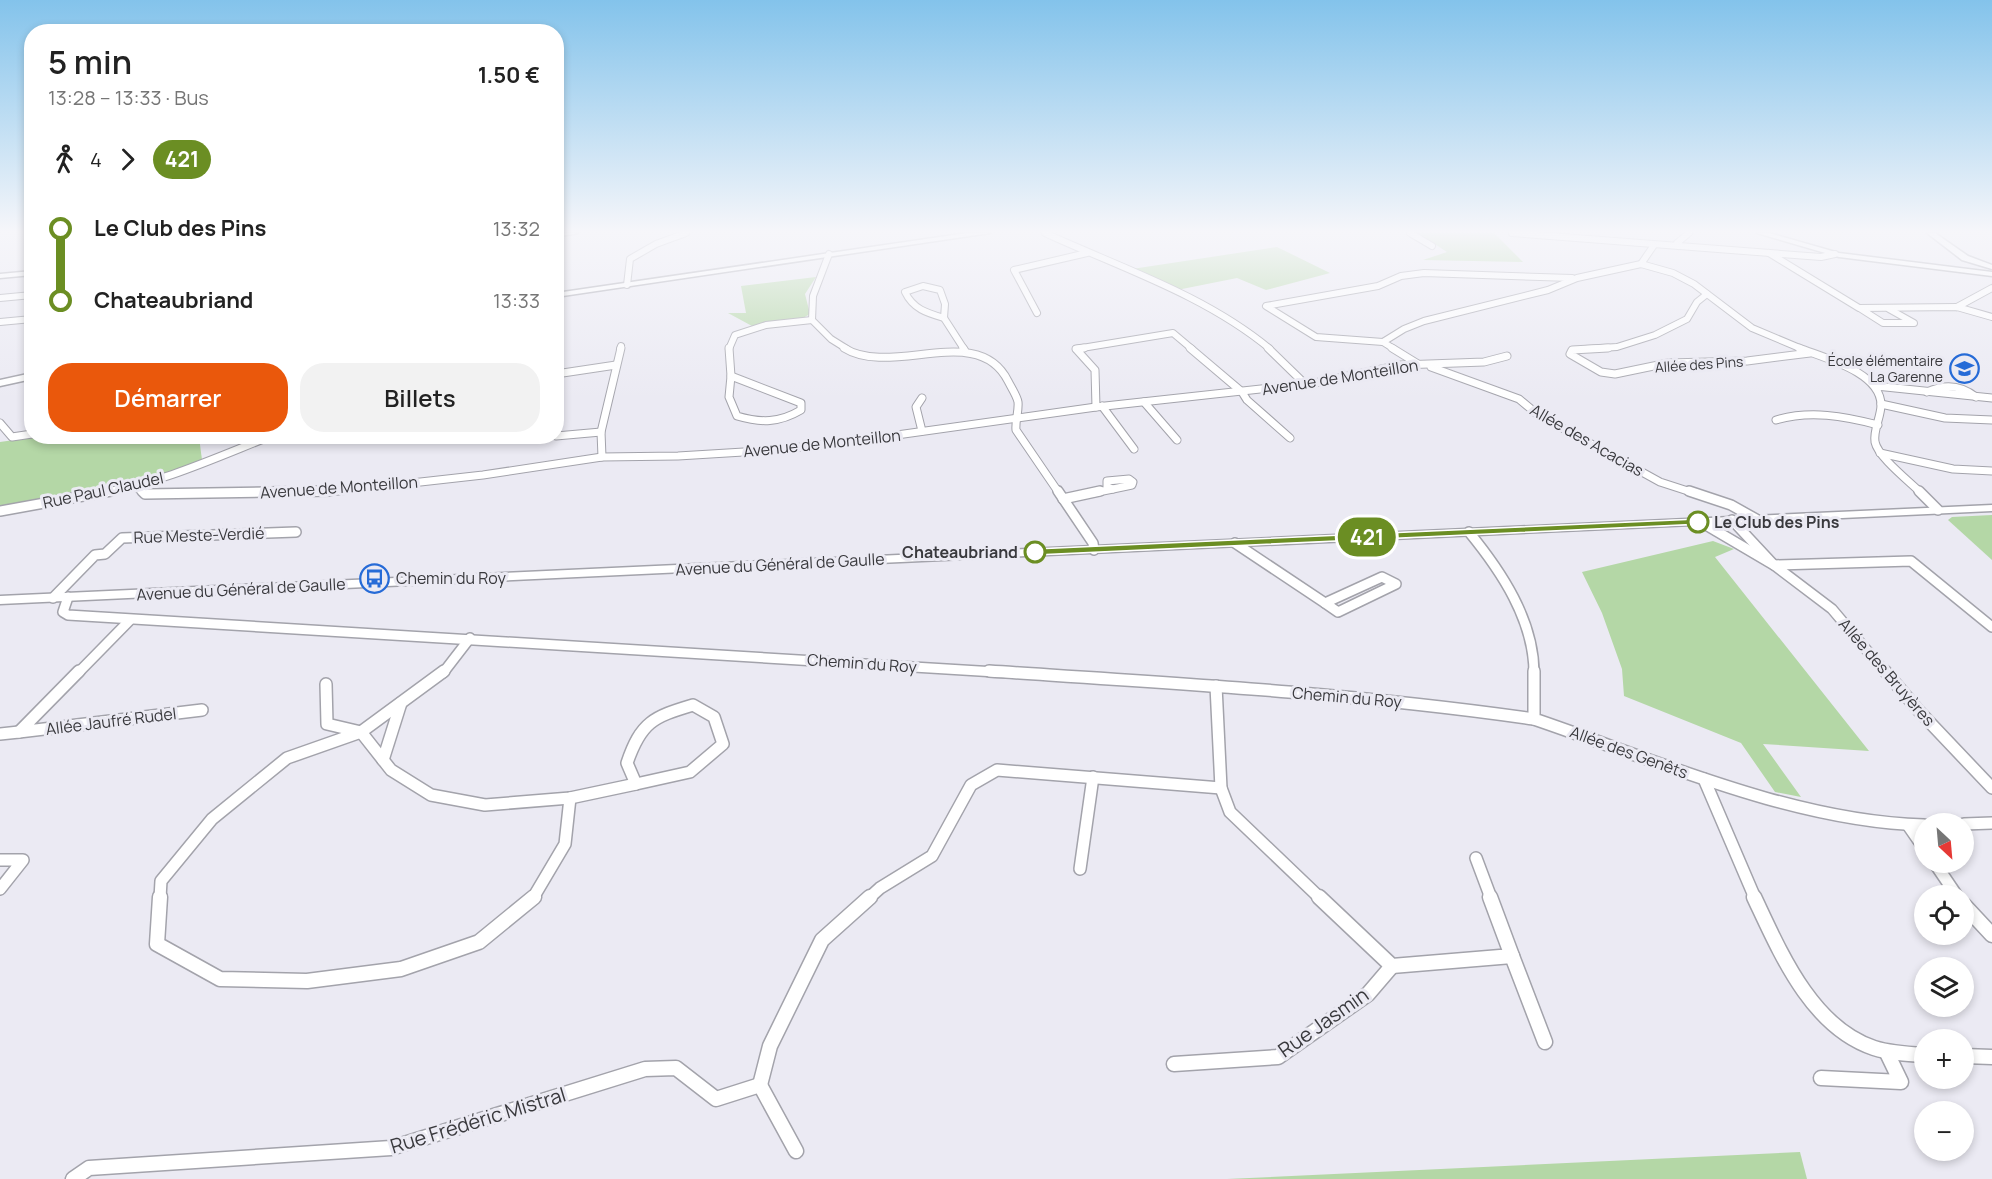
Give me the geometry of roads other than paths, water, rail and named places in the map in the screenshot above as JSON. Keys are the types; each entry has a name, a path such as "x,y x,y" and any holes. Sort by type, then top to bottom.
{"main road":[{"path":"564,294 606,288"},
{"path":"0,383 24,378"},
{"name":"Avenue du Général de Gaulle","path":"0,600 1992,508"}],"street":[{"path":"812,320 816,288"},
{"path":"911,288 905,292 909,304 922,312 944,318"},
{"path":"936,288 940,290 945,304 944,318 965,351"},
{"path":"1024,288 1037,313"},
{"path":"1165,288 1225,318 1265,346 1305,384"},
{"path":"1367,288 1266,306 1316,337 1383,342 1417,364"},
{"path":"1383,342 1404,329 1424,321 1553,288"},
{"path":"1697,288 1752,328 1857,372 1876,386 1978,399 1992,398"},
{"path":"1826,288 1883,323 1914,323 1888,308"},
{"path":"1957,308 1992,288"},
{"name":"Allée des Pins","path":"1707,294 1697,302 1687,319 1655,335 1617,346 1572,350 1570,354 1601,372 1615,374 1668,363 1747,361 1811,353"},
{"path":"0,298 24,296"},
{"path":"1859,308 1957,308 1992,317"},
{"path":"0,322 24,320"},
{"path":"732,376 801,403 801,410 788,419 758,423 737,416 729,397 732,376 728,351 735,335 766,325 812,320 844,350 867,359 897,359 965,351 998,364 1018,403 1015,418 1016,430 1093,543 1094,550"},
{"path":"1134,448 1099,406 1095,370 1076,350 1173,333 1242,392 1247,400 1290,438"},
{"path":"602,457 601,432 621,346"},
{"name":"Avenue de Monteillon","path":"136,487 145,494 274,494 340,491 483,475 602,457 678,456 775,450 1099,406 1305,384 1417,364 1484,363 1507,356"},
{"name":"Allée des Acacias","path":"1417,364 1439,369 1519,399 1537,414 1660,482 1731,505 1756,519"},
{"path":"564,373 616,365"},
{"path":"1876,386 1881,404 1875,441 1880,453 1938,510"},
{"path":"922,398 916,407 922,431"},
{"path":"1144,402 1177,440"},
{"path":"1881,404 1946,418 1992,420"},
{"path":"1776,420 1785,417 1843,416 1878,425"},
{"path":"0,423 12,437 24,435"},
{"path":"564,435 601,432"},
{"name":"Rue Paul Claudel","path":"0,512 136,487 251,444"},
{"path":"1880,453 1953,469 1992,471"},
{"path":"1063,499 1113,489"},
{"name":"Allée des Bruyères","path":"1732,520 1774,565"},
{"name":"Allée des Bruyères","path":"1701,522 1774,565 1832,609 1918,710 1992,788"},
{"name":"Rue Meste-Verdié","path":"53,597 95,555 105,554 122,538 296,532"},
{"path":"1469,532 1496,565 1522,617 1534,665 1534,719"},
{"path":"1235,543 1338,612 1396,584 1382,577 1325,603"},
{"path":"1774,565 1911,561 1992,627"},
{"name":"Chemin du Roy","path":"68,597 63,612 68,615 470,638 1216,686 1435,705 1534,719"},
{"name":"Allée Jaufré Rudel","path":"19,732 130,620"},
{"path":"470,638 443,673 361,732 287,758 212,819 161,881 157,944 220,979 307,981 402,969 424,962 479,942 533,898 565,844 570,798"},
{"path":"326,684 327,724 361,732 391,770 431,795 485,805 570,798 637,784 690,772 723,744 714,717 693,705 652,718 634,738 627,763 637,784"},
{"path":"1216,686 1221,788 1230,812 1392,966 1512,956"},
{"path":"383,760 401,703"},
{"name":"Allée Jaufré Rudel","path":"0,734 202,710"},
{"name":"Allée des Genêts","path":"1534,719 1704,779 1820,811 1914,825"},
{"path":"796,1151 760,1085 770,1046 822,940 880,888 932,856 971,785 997,770 1221,788"},
{"path":"1080,869 1093,777"},
{"path":"1704,779 1715,812 1780,954 1817,1005 1834,1025 1857,1041 1887,1053 1914,1054"},
{"path":"1974,824 1992,823"},
{"path":"1908,825 1914,834"},
{"path":"1476,858 1545,1042"},
{"path":"0,860 23,860 0,889"},
{"path":"1974,916 1992,935"},
{"name":"Rue Jasmin","path":"1174,1064 1278,1057 1368,994 1392,966"},
{"path":"1821,1078 1901,1082 1887,1053"},
{"path":"1974,1056 1992,1057"},
{"name":"Rue Frédéric Mistral","path":"73,1179 89,1168 391,1148 645,1069 676,1068 716,1099 760,1085"}],"place":[{"name":"École élémentaire La Garenne","path":"1964,368"},
{"name":"Le Club des Pins","path":"1698,522"},
{"name":"Chateaubriand","path":"1035,552"},
{"name":"Chemin du Roy","path":"375,578"}]}
